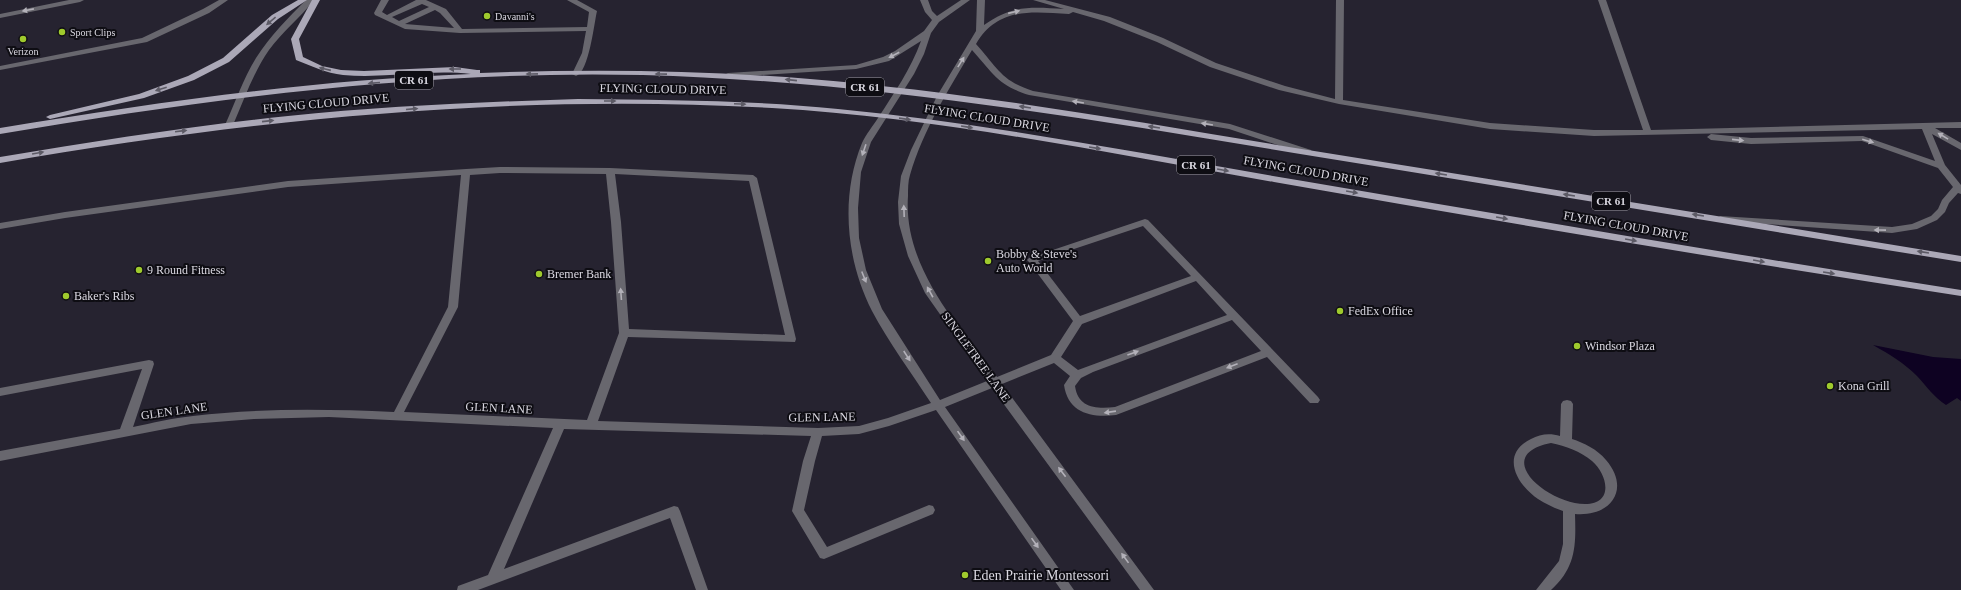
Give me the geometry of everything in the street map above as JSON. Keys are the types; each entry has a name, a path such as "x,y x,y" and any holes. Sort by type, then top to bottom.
{"main road":[{"path":"0,130 141,96 191,78 226,60 275,17 303,0"},
{"path":"316,0 295,39 299,58 311,65 341,72 381,73 458,68 493,74"},
{"name":"FLYING CLOUD DRIVE","path":"0,130 242,96 329,87 493,74 726,76 786,79 941,96 1066,113 1714,217 1961,259"},
{"name":"FLYING CLOUD DRIVE","path":"0,160 131,138 229,125 332,115 531,101 616,100 776,106 882,115 1113,150 1775,264 1961,293"}],"street":[{"path":"0,16 80,0"},
{"path":"0,68 144,40 206,11 224,0"},
{"path":"229,125 260,58 276,36 310,0"},
{"path":"385,0 378,12 405,27 460,31 590,29"},
{"path":"390,19 415,0"},
{"path":"571,0 593,11 586,53 576,74"},
{"path":"924,0 928,12 936,20"},
{"path":"966,0 936,20 927,33 920,54 867,142 857,172 853,208 854,238 861,270 877,310 938,404 1068,590"},
{"path":"980,31 981,0"},
{"path":"1037,0 1083,12 1132,28 1213,65 1248,78 1282,88 1339,102 1490,126 1594,133 1648,133 1961,125"},
{"path":"1339,102 1340,0"},
{"path":"1602,0 1648,133"},
{"path":"390,19 426,3"},
{"path":"390,19 426,3"},
{"path":"426,3 443,12 460,31"},
{"path":"980,31 996,20 1015,11 1083,12"},
{"name":"SINGLETREE LANE","path":"980,31 941,96 915,150 906,176 904,224 913,256 930,293 992,382 1085,503 1148,590"},
{"path":"726,76 856,67 886,59 898,53 927,33"},
{"path":"972,45 986,59 994,72 1015,88 1032,93 1230,127 1312,153"},
{"path":"1926,126 1961,147"},
{"path":"1714,217 1892,230 1914,227 1930,221 1942,210 1945,202 1959,190 1941,166 1926,126"},
{"path":"1672,132 1751,141 1852,138 1882,145 1941,166"},
{"path":"0,226 65,215 288,184 466,172 500,170 610,171 753,178 791,339 624,333"},
{"path":"591,425 624,333 616,222 610,171"},
{"path":"397,416 453,307 466,172"},
{"path":"1078,321 1032,260 1145,222 1314,400"},
{"path":"1077,375 1055,358 1078,321 1198,277"},
{"path":"1234,316 1077,375 1069,384 1073,398 1078,405 1087,410 1106,413 1116,411 1268,352"},
{"name":"GLEN LANE","path":"0,456 191,420 254,415 329,413 591,425 818,432 859,430 889,422 938,404 1055,358"},
{"path":"0,392 149,364 125,432"},
{"path":"1566,441 1568,404"},
{"path":"493,579 560,424"},
{"path":"818,432 809,461 798,511 824,554 929,510"},
{"path":"1551,438 1566,441 1580,446 1603,464 1610,475 1613,486 1611,496 1600,505 1583,510 1569,508 1539,494 1528,483 1521,472 1519,461 1521,451 1528,444 1538,439 1551,438"},
{"path":"1542,590 1555,579 1569,556 1569,508"},
{"path":"463,590 674,512 702,590"}],"shaded area":[{"path":"1873,345 1933,357 1961,359 1961,401 1957,398 1946,405 1934,395 1907,367 1891,355"}],"place":[{"name":"Davanni's","path":"487,16"},
{"name":"Sport Clips","path":"62,32"},
{"name":"Verizon","path":"23,39"},
{"name":"Bobby & Steve's Auto World","path":"988,261"},
{"name":"9 Round Fitness","path":"139,270"},
{"name":"Bremer Bank","path":"539,274"},
{"name":"Baker's Ribs","path":"66,296"},
{"name":"FedEx Office","path":"1340,311"},
{"name":"Windsor Plaza","path":"1577,346"},
{"name":"Kona Grill","path":"1830,386"},
{"name":"Eden Prairie Montessori","path":"965,575"}]}
